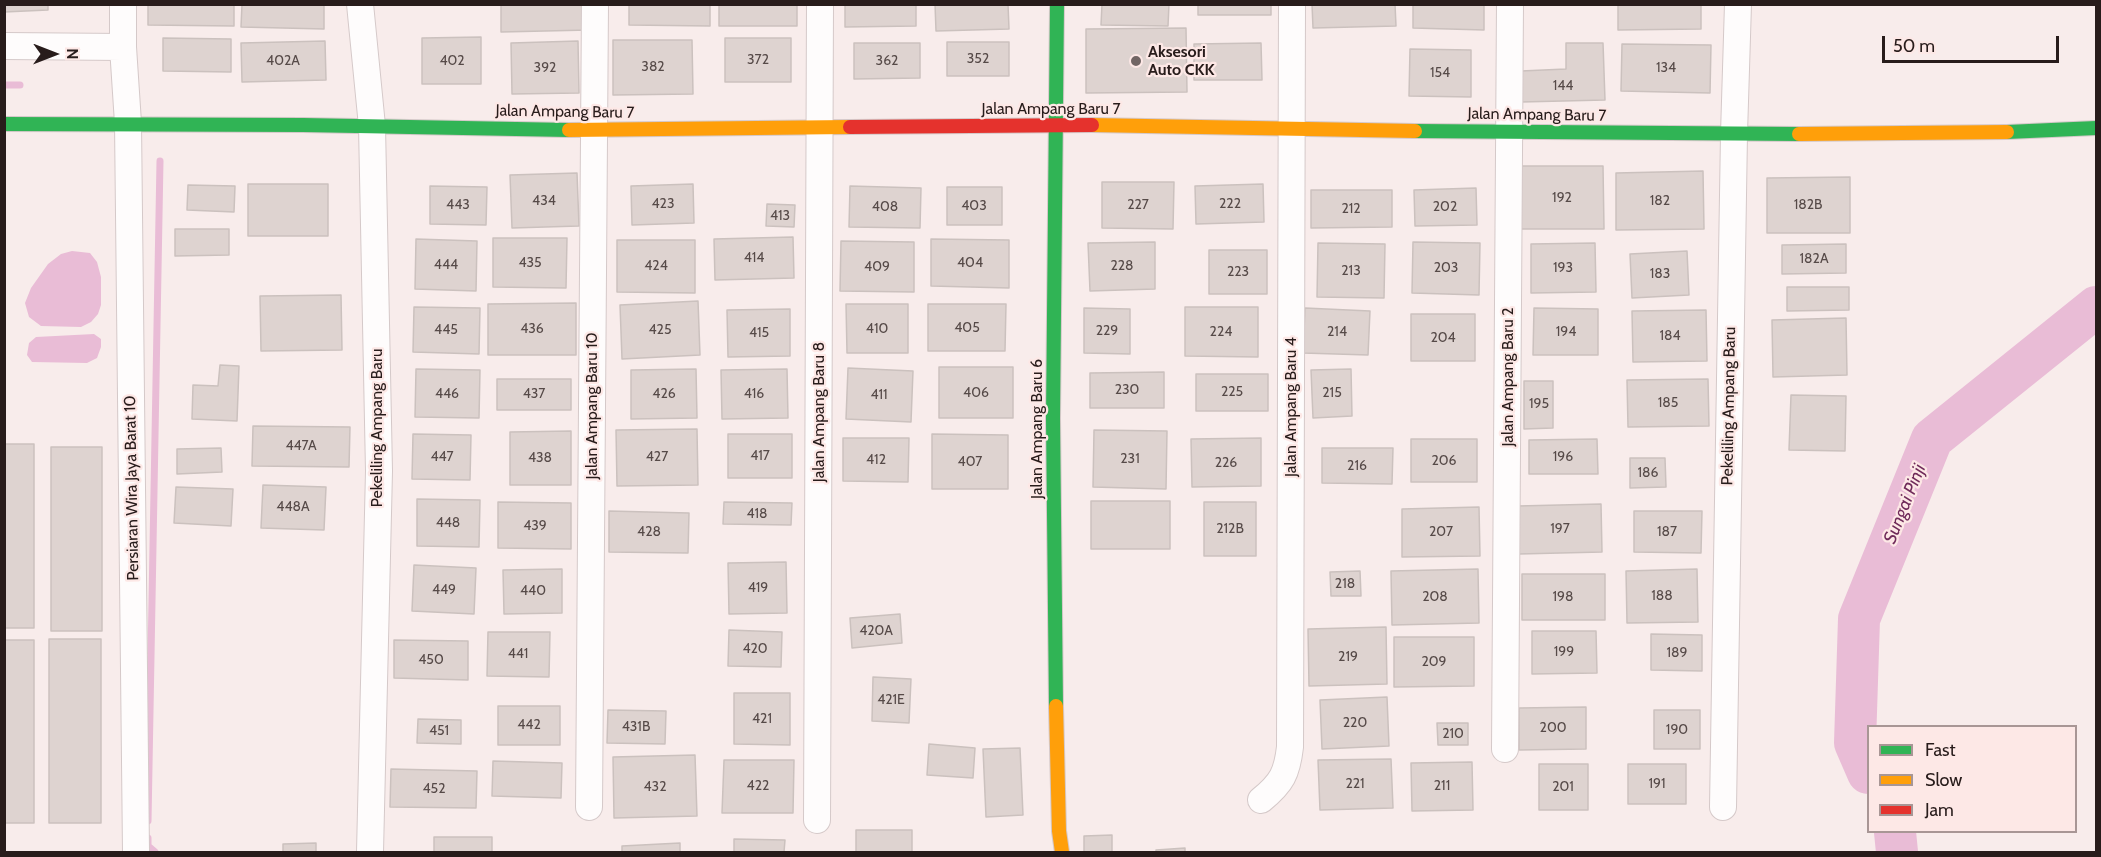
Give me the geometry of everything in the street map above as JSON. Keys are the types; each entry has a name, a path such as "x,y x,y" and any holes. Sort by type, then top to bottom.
{"street":[{"name":"Persiaran Wira Jaya Barat 10","path":"123,4 123,47 128,123 136,852"},
{"name":"Pekeliling Ampang Baru","path":"360,4 372,126 379,471 370,852"},
{"name":"Jalan Ampang Baru 10","path":"589,807 595,4"},
{"name":"Jalan Ampang Baru 8","path":"817,820 820,4"},
{"name":"Jalan Ampang Baru 6","path":"1057,4 1053,423 1054,674 1059,831 1062,852"},
{"name":"Jalan Ampang Baru 4","path":"1262,800 1277,788 1288,768 1290,747 1292,4"},
{"name":"Jalan Ampang Baru 2","path":"1505,748 1510,4"},
{"name":"Pekeliling Ampang Baru","path":"1723,807 1738,4"},
{"path":"4,46 123,47"},
{"name":"Jalan Ampang Baru 7","path":"4,124 128,123 594,130 1056,125 1291,130 1734,134 1953,133 2097,128"}],"shaded area":[{"path":"72,251 90,253 97,262 101,277 101,305 98,314 91,322 81,327 41,326 29,317 25,303 31,288 48,264 61,254"},
{"path":"94,334 101,339 101,347 97,358 87,363 32,362 27,355 29,343 36,337"}],"building":[{"path":"4,4 48,4 48,10 4,12"},
{"path":"148,4 234,4 234,26 148,25"},
{"path":"242,4 324,4 324,29 241,27"},
{"path":"501,4 589,4 589,30 501,32"},
{"path":"629,4 710,4 710,26 629,25"},
{"path":"719,4 797,4 797,26 719,26"},
{"path":"845,4 916,4 916,26 845,27"},
{"path":"935,4 1008,4 1009,29 936,31"},
{"path":"1102,4 1169,4 1168,26 1101,25"},
{"path":"1198,4 1271,4 1271,15 1198,15"},
{"path":"1312,4 1395,4 1396,26 1313,28"},
{"path":"1413,4 1484,4 1484,30 1413,28"},
{"path":"1618,4 1701,4 1701,29 1618,30"},
{"name":"Aksesori Auto CKK","path":"1186,28 1187,92 1086,93 1086,29"},
{"path":"481,37 481,84 422,84 422,38"},
{"path":"163,38 231,39 231,72 163,71"},
{"path":"725,38 791,38 791,82 725,82"},
{"path":"613,40 692,40 693,94 613,95"},
{"path":"325,41 326,80 242,82 241,43"},
{"path":"578,41 579,93 512,94 511,43"},
{"path":"947,42 1009,42 1009,76 947,76"},
{"path":"854,43 920,43 920,78 854,79"},
{"path":"1261,43 1262,80 1194,80 1194,44"},
{"path":"1566,43 1603,43 1605,100 1521,102 1521,71 1566,69"},
{"path":"1622,44 1711,45 1710,93 1621,91"},
{"path":"1410,49 1471,50 1471,97 1409,96"},
{"path":"1521,166 1603,166 1604,229 1521,229"},
{"path":"1703,171 1704,229 1616,230 1616,173"},
{"path":"577,173 579,226 512,228 510,175"},
{"path":"1850,177 1850,233 1767,233 1767,178"},
{"path":"1102,182 1174,182 1173,229 1102,228"},
{"path":"248,184 328,184 328,236 248,236"},
{"path":"693,184 694,223 632,225 631,186"},
{"path":"1263,184 1264,222 1196,224 1195,186"},
{"path":"188,185 235,186 234,212 187,210"},
{"path":"430,186 487,187 486,225 430,224"},
{"path":"850,186 921,188 920,228 849,227"},
{"path":"947,187 1002,187 1002,225 947,225"},
{"path":"1476,188 1477,225 1415,226 1414,190"},
{"path":"1311,190 1392,190 1392,227 1311,228"},
{"path":"767,204 795,205 794,227 766,226"},
{"path":"175,229 229,229 229,255 175,256"},
{"path":"793,237 794,278 715,280 714,239"},
{"path":"493,238 567,238 566,288 493,287"},
{"path":"416,239 477,241 476,291 415,289"},
{"path":"931,239 1009,240 1009,288 931,286"},
{"path":"617,240 695,240 695,293 617,292"},
{"path":"841,241 914,242 914,292 840,291"},
{"path":"1155,242 1155,289 1090,291 1088,243"},
{"path":"1413,242 1480,243 1479,295 1412,293"},
{"path":"1318,243 1385,244 1384,298 1317,297"},
{"path":"1595,243 1596,292 1531,293 1531,244"},
{"path":"1846,244 1846,273 1782,274 1782,245"},
{"path":"1209,250 1267,250 1267,294 1209,294"},
{"path":"1687,251 1689,295 1632,298 1630,254"},
{"path":"1787,287 1849,287 1849,310 1787,311"},
{"path":"341,295 342,350 261,351 260,296"},
{"path":"698,301 700,355 622,359 620,305"},
{"path":"576,303 576,355 488,355 488,304"},
{"path":"846,304 908,304 908,353 847,353"},
{"path":"928,304 1006,304 1005,351 928,351"},
{"path":"414,307 480,308 479,354 413,352"},
{"path":"1185,307 1258,307 1258,357 1185,356"},
{"path":"1084,308 1130,309 1130,354 1084,353"},
{"path":"1305,308 1370,311 1368,355 1303,353"},
{"path":"1534,308 1598,309 1598,355 1533,355"},
{"path":"790,309 790,356 728,357 727,310"},
{"path":"1706,310 1707,361 1633,362 1632,311"},
{"path":"1411,314 1475,314 1475,361 1411,361"},
{"path":"1846,318 1847,375 1773,377 1772,320"},
{"path":"220,365 239,366 237,421 192,419 193,385 218,386"},
{"path":"939,367 1013,367 1013,418 939,418"},
{"path":"848,368 913,371 911,422 846,419"},
{"path":"416,369 480,370 479,418 415,417"},
{"path":"696,369 697,418 631,419 631,370"},
{"path":"787,369 788,418 722,419 721,370"},
{"path":"1351,369 1352,416 1313,418 1311,370"},
{"path":"1164,372 1164,408 1090,408 1090,373"},
{"path":"1196,374 1268,374 1268,411 1196,411"},
{"path":"497,379 571,379 571,410 497,410"},
{"path":"1708,379 1709,426 1628,427 1627,380"},
{"path":"1524,381 1553,381 1553,428 1524,429"},
{"path":"1791,395 1846,396 1845,451 1789,450"},
{"path":"253,426 350,427 349,467 252,466"},
{"path":"697,429 698,485 617,486 616,430"},
{"path":"1094,430 1167,431 1166,489 1093,487"},
{"path":"571,431 571,485 510,485 510,432"},
{"path":"413,434 471,435 470,480 412,479"},
{"path":"728,434 792,434 792,478 728,478"},
{"path":"932,434 1008,435 1008,489 932,489"},
{"path":"843,438 909,438 908,482 843,481"},
{"path":"1261,438 1261,486 1192,487 1191,439"},
{"path":"1411,439 1477,439 1477,482 1411,482"},
{"path":"1597,439 1598,474 1529,474 1529,440"},
{"path":"4,444 34,444 34,628 4,628"},
{"path":"51,447 102,447 102,631 51,631"},
{"path":"221,448 222,472 177,474 177,449"},
{"path":"1322,448 1393,448 1392,484 1322,483"},
{"path":"1630,458 1665,458 1666,487 1630,488"},
{"path":"263,485 326,487 324,530 261,528"},
{"path":"176,487 233,489 231,526 174,523"},
{"path":"417,499 480,500 479,547 417,546"},
{"path":"1091,501 1170,501 1170,549 1091,549"},
{"path":"498,502 571,503 571,549 498,548"},
{"path":"724,502 792,503 791,525 723,524"},
{"path":"1204,502 1256,502 1256,556 1204,556"},
{"path":"1601,504 1602,552 1519,554 1518,506"},
{"path":"1479,507 1480,556 1402,557 1402,509"},
{"path":"609,511 689,513 688,553 609,552"},
{"path":"1634,511 1702,511 1701,553 1634,552"},
{"path":"786,562 787,613 729,614 728,563"},
{"path":"414,565 476,568 474,614 412,611"},
{"path":"562,569 562,613 504,614 503,570"},
{"path":"1478,569 1479,623 1392,625 1391,571"},
{"path":"1697,569 1698,622 1627,623 1626,571"},
{"path":"1360,571 1361,596 1331,596 1330,572"},
{"path":"1522,574 1605,574 1605,620 1522,620"},
{"path":"900,614 902,643 852,648 850,618"},
{"path":"1386,627 1387,684 1309,686 1308,629"},
{"path":"729,630 782,632 781,667 728,666"},
{"path":"1532,631 1596,631 1597,673 1532,674"},
{"path":"488,632 550,632 549,677 487,676"},
{"path":"1651,634 1702,635 1702,671 1651,670"},
{"path":"1394,637 1474,637 1474,686 1394,687"},
{"path":"49,639 101,639 101,823 49,823"},
{"path":"4,640 34,640 34,823 4,823"},
{"path":"394,640 468,641 468,680 394,678"},
{"path":"873,677 911,679 909,723 872,721"},
{"path":"734,693 790,693 790,745 734,744"},
{"path":"1387,697 1389,746 1322,749 1320,700"},
{"path":"498,706 560,706 560,745 498,745"},
{"path":"1586,707 1586,749 1519,750 1519,708"},
{"path":"608,710 666,711 665,744 607,743"},
{"path":"1654,710 1700,710 1700,749 1654,749"},
{"path":"418,719 461,720 461,744 417,743"},
{"path":"1437,723 1468,723 1468,745 1438,745"},
{"path":"929,744 975,748 973,778 927,775"},
{"path":"1020,748 1023,815 986,817 983,749"},
{"path":"695,755 697,816 614,818 613,757"},
{"path":"1391,759 1393,808 1320,810 1318,760"},
{"path":"724,760 794,760 793,813 722,813"},
{"path":"493,761 562,763 561,798 492,796"},
{"path":"1472,762 1473,810 1412,811 1411,763"},
{"path":"1539,764 1588,764 1588,810 1539,810"},
{"path":"1628,764 1686,764 1686,804 1628,804"},
{"path":"391,769 477,771 476,808 390,807"},
{"path":"856,830 912,830 912,852 856,852"},
{"path":"1112,835 1112,852 1084,852 1084,836"},
{"path":"434,837 492,837 492,852 434,852"},
{"path":"734,839 785,840 784,852 734,852"},
{"path":"316,843 316,852 283,852 283,844"},
{"path":"680,843 680,852 622,852 622,846"},
{"path":"1185,848 1185,852 1156,852 1156,850"}],"waterway":[{"path":"4,85 20,85"},
{"path":"148,821 160,161"},
{"name":"Sungai Pinji","path":"1867,771 1855,743 1859,619 1932,439 2096,307"},
{"name":"Sungai Pinji","path":"1895,833 1897,852"},
{"path":"148,838 148,846 155,852"}],"traffic: fast":[{"path":"1056,706 1053,418 1057,4"},
{"path":"4,124 303,125 569,130"},
{"path":"2007,132 2096,128"},
{"path":"1415,131 1799,134"}],"traffic: slow":[{"path":"1092,125 1415,131"},
{"path":"569,130 850,127"},
{"path":"1799,134 2007,132"},
{"path":"1056,706 1059,831 1062,852"}],"traffic: jam":[{"path":"850,127 1092,125"}],"place":[{"name":"Aksesori Auto CKK","path":"1136,61"}]}
